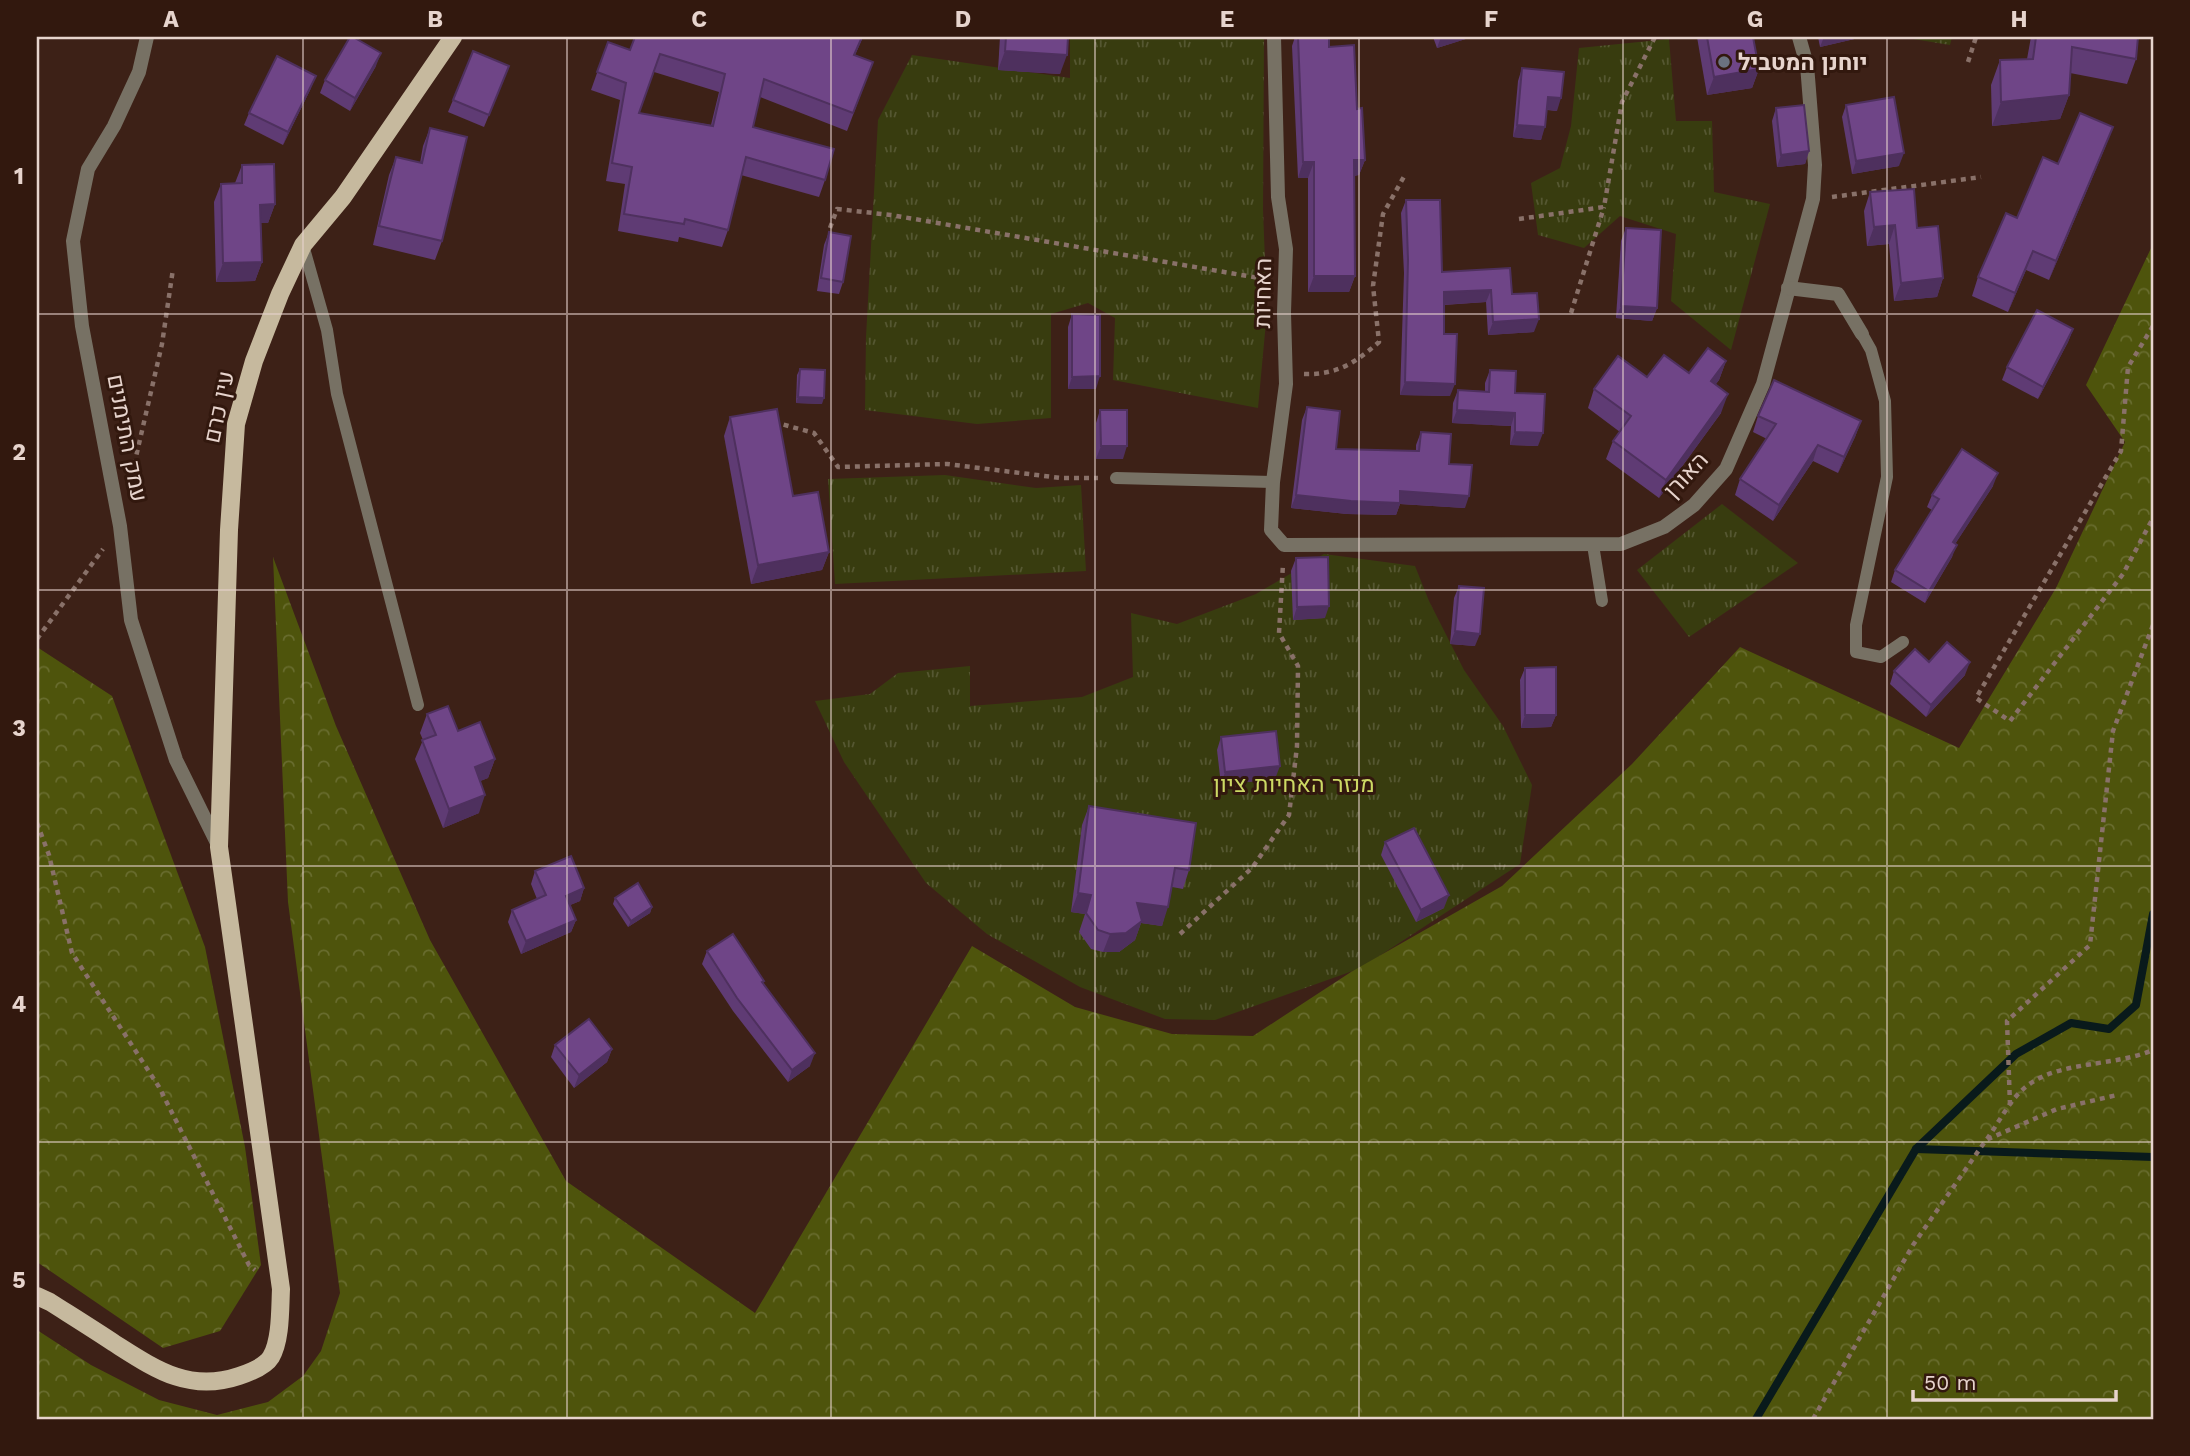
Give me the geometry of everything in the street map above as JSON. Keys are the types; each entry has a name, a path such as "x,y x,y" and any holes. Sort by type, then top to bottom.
{"main road":[{"name":"עין כרם","path":"37,1296 172,1377 199,1382 224,1381 250,1372 270,1359 280,1327 281,1289 219,847 229,530 236,424 254,360 303,245 343,197 453,37"}],"street":[{"name":"עמק התימנים","path":"147,37 139,72 114,126 88,169 73,241 82,326 120,526 131,620 176,760 219,847"},
{"name":"האחיות","path":"1274,37 1278,197 1286,248 1286,374 1273,482 1271,530 1284,545"},
{"name":"האורן","path":"1284,545 1621,544 1664,527 1694,505 1726,469 1763,384 1813,199 1815,165 1807,65 1799,37"},
{"path":"1788,288 1838,294 1863,334"}],"lane":[{"path":"303,245 327,330 337,394 418,705"},
{"path":"1863,334 1871,349 1885,401 1887,477 1856,625 1856,652 1881,657 1903,642"},
{"path":"1116,478 1273,482"},
{"path":"1593,545 1602,601"}],"path":[{"path":"1571,313 1604,207 1622,102 1656,37"},
{"path":"1968,62 1976,37"},
{"path":"1286,374 1324,375 1357,361 1379,342 1373,286 1383,214 1406,173"},
{"path":"1813,199 1981,177"},
{"path":"1519,219 1604,207"},
{"path":"830,228 837,209 891,215 1285,282"},
{"path":"129,487 162,344 173,269"},
{"path":"2153,326 2129,367 2121,451 1976,698 2010,721 2123,574 2153,518"},
{"path":"773,422 814,433 838,467 947,464 1061,478 1116,478"},
{"path":"37,639 120,526"},
{"path":"1180,934 1252,868 1289,815 1297,746 1298,666 1279,633 1284,545"},
{"path":"2010,1105 2007,1021 2090,945 2113,731 2153,625"},
{"path":"37,823 49,855 72,953 159,1087 248,1265 281,1289"},
{"path":"1813,1419 1913,1245 2018,1095 2032,1082 2069,1069 2136,1057 2153,1051"},
{"path":"1986,1140 2057,1109 2117,1095"}],"green space":[{"path":"1070,37 1264,37 1263,210 1267,311 1258,408 1113,380 1115,318 1088,303 1051,314 1051,418 977,424 865,410 866,337 878,120 912,55 1070,78"},
{"path":"1901,37 1952,37 1950,45"},
{"path":"1669,39 1676,121 1712,121 1714,192 1770,204 1731,350 1671,301 1676,234 1620,216 1584,248 1538,235 1531,183 1560,168 1571,126 1579,48"},
{"path":"2153,244 2153,1419 37,1419 37,1330 91,1365 159,1400 217,1415 268,1402 303,1376 321,1351 340,1293 288,902 273,557 336,726 430,940 566,1181 755,1313 972,946 1075,1007 1172,1034 1253,1036 1351,972 1502,886 1632,764 1740,647 1959,748 2056,588 2125,442 2086,385"},
{"path":"945,475 1036,488 1081,485 1086,571 835,584 828,479"},
{"path":"1722,504 1798,563 1689,637 1637,570"},
{"name":"מנזר האחיות ציון","path":"1324,554 1415,566 1429,601 1464,670 1503,726 1532,785 1520,864 1361,968 1215,1020 1165,1019 1080,987 987,934 926,883 844,762 815,701 870,694 898,673 970,666 970,706 1082,697 1133,677 1131,613 1177,624 1256,594"},
{"path":"37,647 112,696 205,947 245,1147 261,1265 220,1331 163,1348 37,1262"}],"building":[{"path":"350,37 381,53 355,98 325,80"},
{"path":"635,37 862,37 854,55 873,62 853,113 764,79 753,127 834,149 825,180 746,157 728,230 685,219 684,224 624,214 632,167 612,163 626,83 597,72 608,42 630,50","holes":["660,54 725,74 713,126 639,113"]},
{"path":"1006,37 1068,37 1067,55 1005,51"},
{"path":"1298,37 1329,37 1329,47 1354,45 1357,109 1362,108 1365,160 1354,160 1355,276 1314,276 1314,162 1303,162"},
{"path":"1707,37 1753,37 1759,69 1714,77"},
{"path":"2036,37 2138,37 2136,59 2072,47 2069,95 2001,102 2000,60 2033,59"},
{"path":"473,51 509,66 489,115 453,100"},
{"path":"277,56 316,76 288,132 249,113"},
{"path":"1522,68 1564,72 1561,98 1548,97 1545,127 1517,125"},
{"path":"1894,97 1904,153 1856,161 1846,105"},
{"path":"1804,105 1809,151 1781,155 1776,108"},
{"path":"2080,113 2113,127 2056,261 2033,251 2015,293 1978,277 2006,213 2017,218 2043,157 2058,164"},
{"path":"430,128 467,137 442,241 379,226 396,157 422,163"},
{"path":"274,164 275,204 260,205 262,262 223,263 221,184 242,183 242,165"},
{"path":"1914,189 1917,228 1938,226 1943,278 1901,283 1895,225 1874,227 1870,192"},
{"path":"1406,200 1440,200 1442,272 1510,268 1512,294 1537,293 1539,319 1493,322 1491,290 1444,292 1444,334 1457,334 1455,384 1405,382 1408,260"},
{"path":"1626,228 1661,230 1657,308 1621,306"},
{"path":"829,232 851,236 843,282 821,278"},
{"path":"2037,310 2073,329 2043,387 2007,367"},
{"path":"1072,314 1100,315 1100,376 1072,377"},
{"path":"1708,348 1726,361 1711,381 1728,394 1666,480 1613,441 1631,416 1594,389 1618,356 1647,377 1664,355 1689,373"},
{"path":"800,369 825,370 824,398 798,397"},
{"path":"1490,370 1516,371 1515,393 1545,394 1543,433 1515,432 1515,413 1457,410 1458,390 1489,392"},
{"path":"1774,380 1861,421 1844,457 1818,445 1779,505 1740,479 1776,424 1758,416"},
{"path":"1307,407 1340,411 1336,449 1419,451 1421,432 1451,434 1449,464 1472,465 1469,496 1400,491 1400,503 1296,495"},
{"path":"777,409 793,496 818,492 829,552 758,565 730,417"},
{"path":"1100,410 1127,410 1127,446 1101,446"},
{"path":"1962,449 1998,473 1953,542 1957,545 1929,591 1895,570 1939,499 1932,495"},
{"path":"1328,557 1329,606 1297,607 1296,558"},
{"path":"1459,586 1484,588 1480,634 1455,631"},
{"path":"1947,642 1970,662 1931,705 1894,671 1915,649 1929,662"},
{"path":"1556,667 1556,715 1525,715 1525,668"},
{"path":"448,706 458,731 480,722 495,759 475,767 485,795 449,809 422,740 436,735 427,714"},
{"path":"1276,731 1280,766 1225,772 1221,737"},
{"path":"1089,806 1196,823 1189,870 1175,868 1168,907 1137,903 1142,921 1126,933 1110,934 1098,930 1086,913 1091,895 1078,893"},
{"path":"1414,828 1449,895 1421,910 1385,842"},
{"path":"571,856 584,888 566,896 576,920 526,941 512,910 546,895 535,871"},
{"path":"638,883 652,907 631,921 615,898"},
{"path":"733,934 764,981 762,982 815,1053 792,1070 737,998 707,951"},
{"path":"589,1019 612,1049 579,1075 555,1045"}],"waterway":[{"path":"1756,1419 1916,1149 2016,1054 2071,1023 2109,1029 2136,1005 2153,914"},
{"path":"1916,1149 2153,1157"}],"place":[{"name":"יוחנן המטביל","path":"1724,62"}]}
